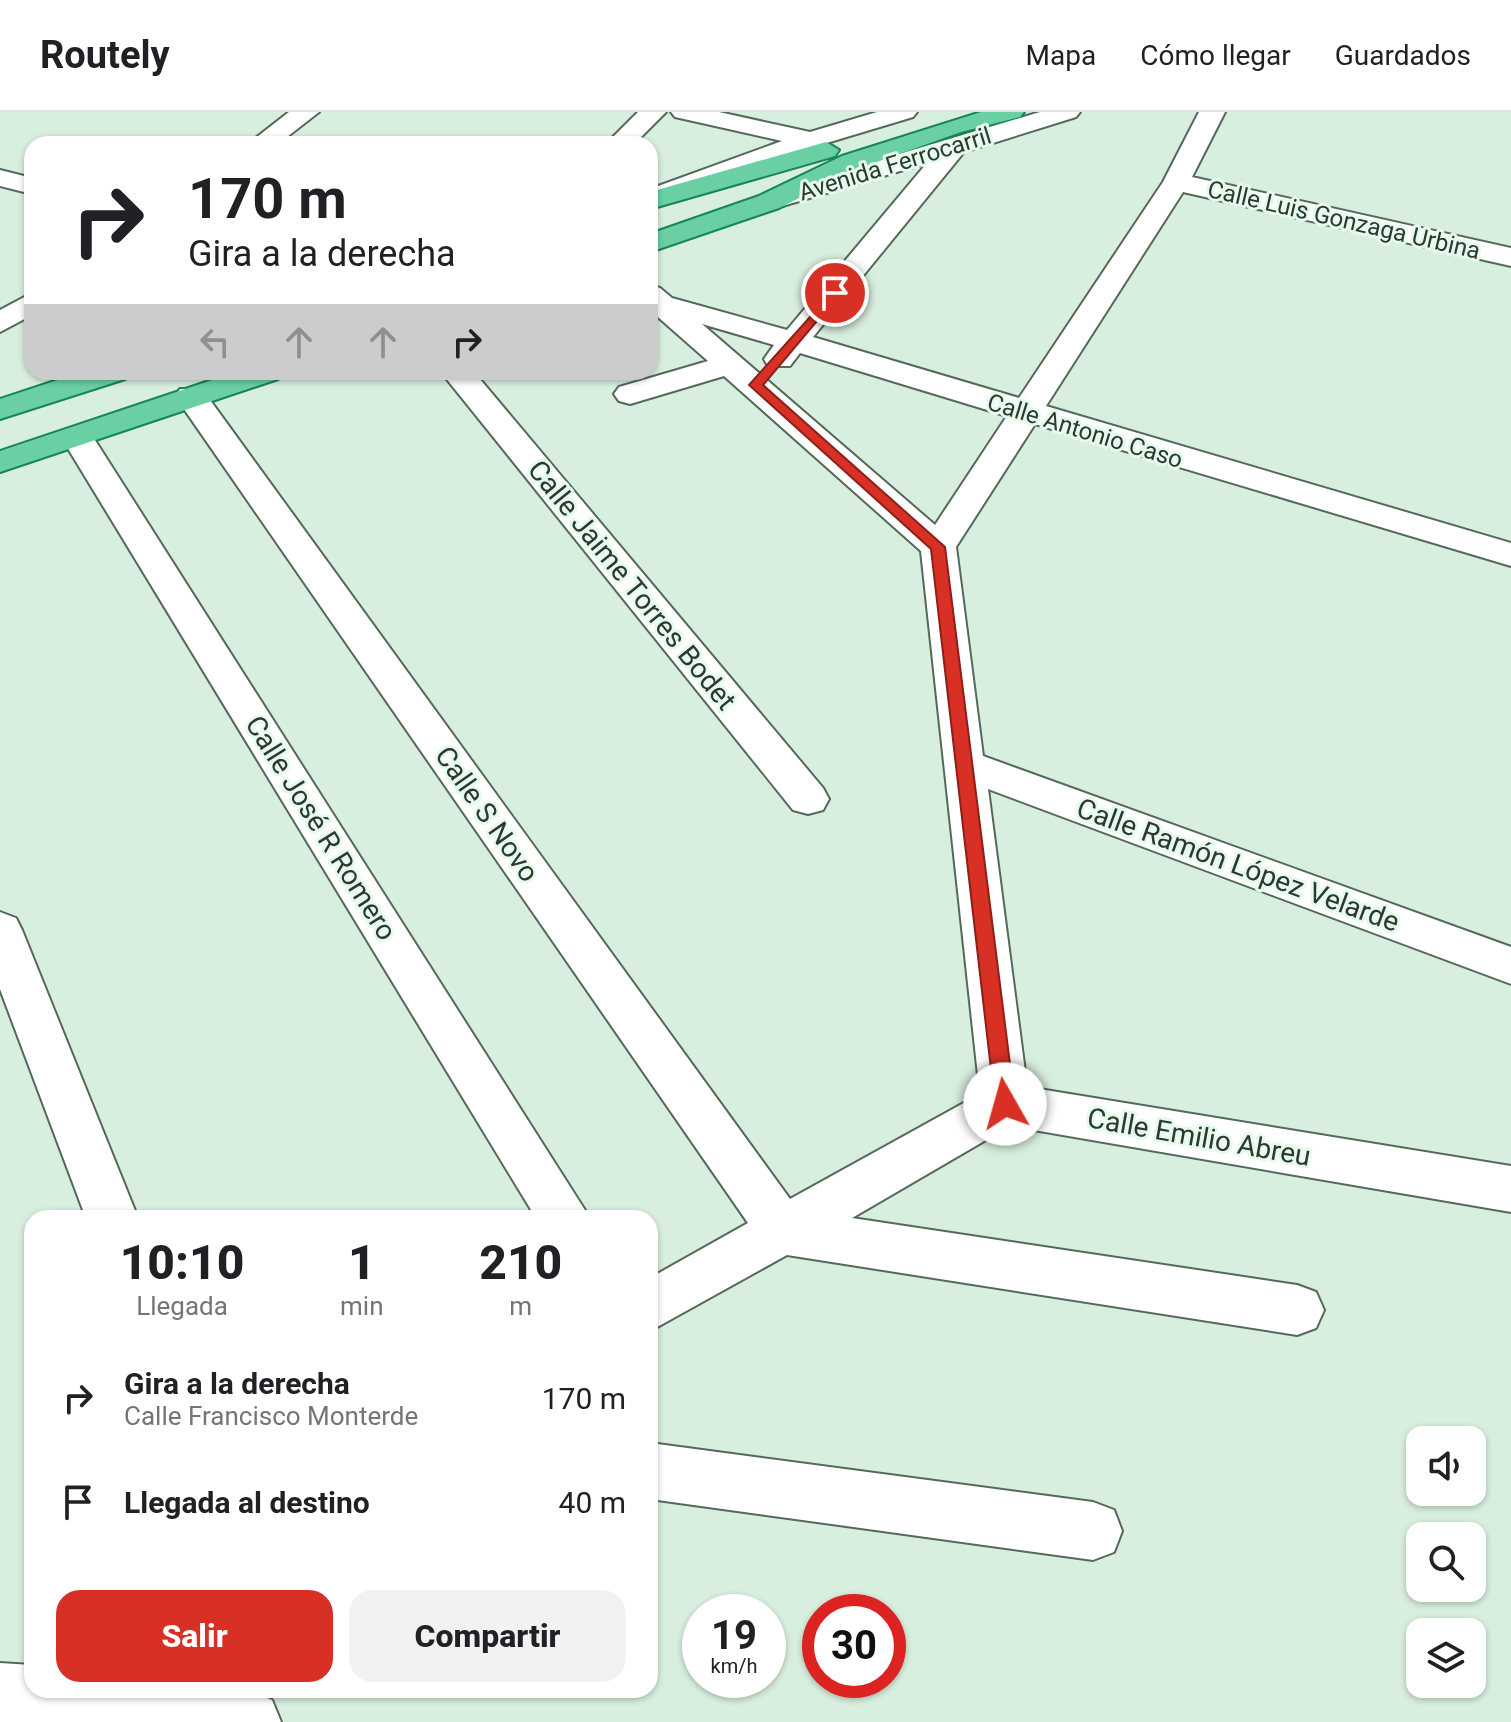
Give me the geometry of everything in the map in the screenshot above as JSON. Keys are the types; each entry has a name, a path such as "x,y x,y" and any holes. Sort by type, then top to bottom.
{"main road":[{"name":"Avenida Ferrocarril","path":"658,197 959,112"},
{"name":"Avenida Ferrocarril","path":"658,241 769,202 851,162 952,127 1011,112"},
{"path":"0,409 89,380"},
{"path":"0,462 242,380"}],"street":[{"path":"272,136 306,112"},
{"path":"628,136 653,112"},
{"path":"684,112 811,140"},
{"name":"Avenida Ferrocarril","path":"658,196 811,140 904,112"},
{"name":"Avenida Ferrocarril","path":"769,202 1067,112"},
{"path":"658,1301 1005,1104 938,547 1176,182 1212,112"},
{"path":"630,394 743,374 795,341 953,148"},
{"path":"0,178 24,184"},
{"name":"Calle Luis Gonzaga Urbina","path":"1176,182 1511,257"},
{"name":"Calle Antonio Caso","path":"658,299 1026,414 1511,555"},
{"path":"658,301 938,547"},
{"path":"0,323 24,307"},
{"name":"Calle Jaime Torres Bodet","path":"464,380 808,799"},
{"name":"Calle S Novo","path":"191,396 783,1231"},
{"name":"Calle José R Romero","path":"77,437 559,1210"},
{"name":"Calle Ramón López Velarde","path":"966,765 1511,966"},
{"path":"0,930 109,1210"},
{"name":"Calle Emilio Abreu","path":"1005,1104 1511,1189"},
{"path":"783,1231 1297,1310"},
{"path":"658,1472 1093,1531"},
{"path":"0,1694 24,1696"},
{"path":"55,1698 165,1706 250,1722"}],"route":[{"path":"835,293 756,385 938,547 1005,1104"}]}
